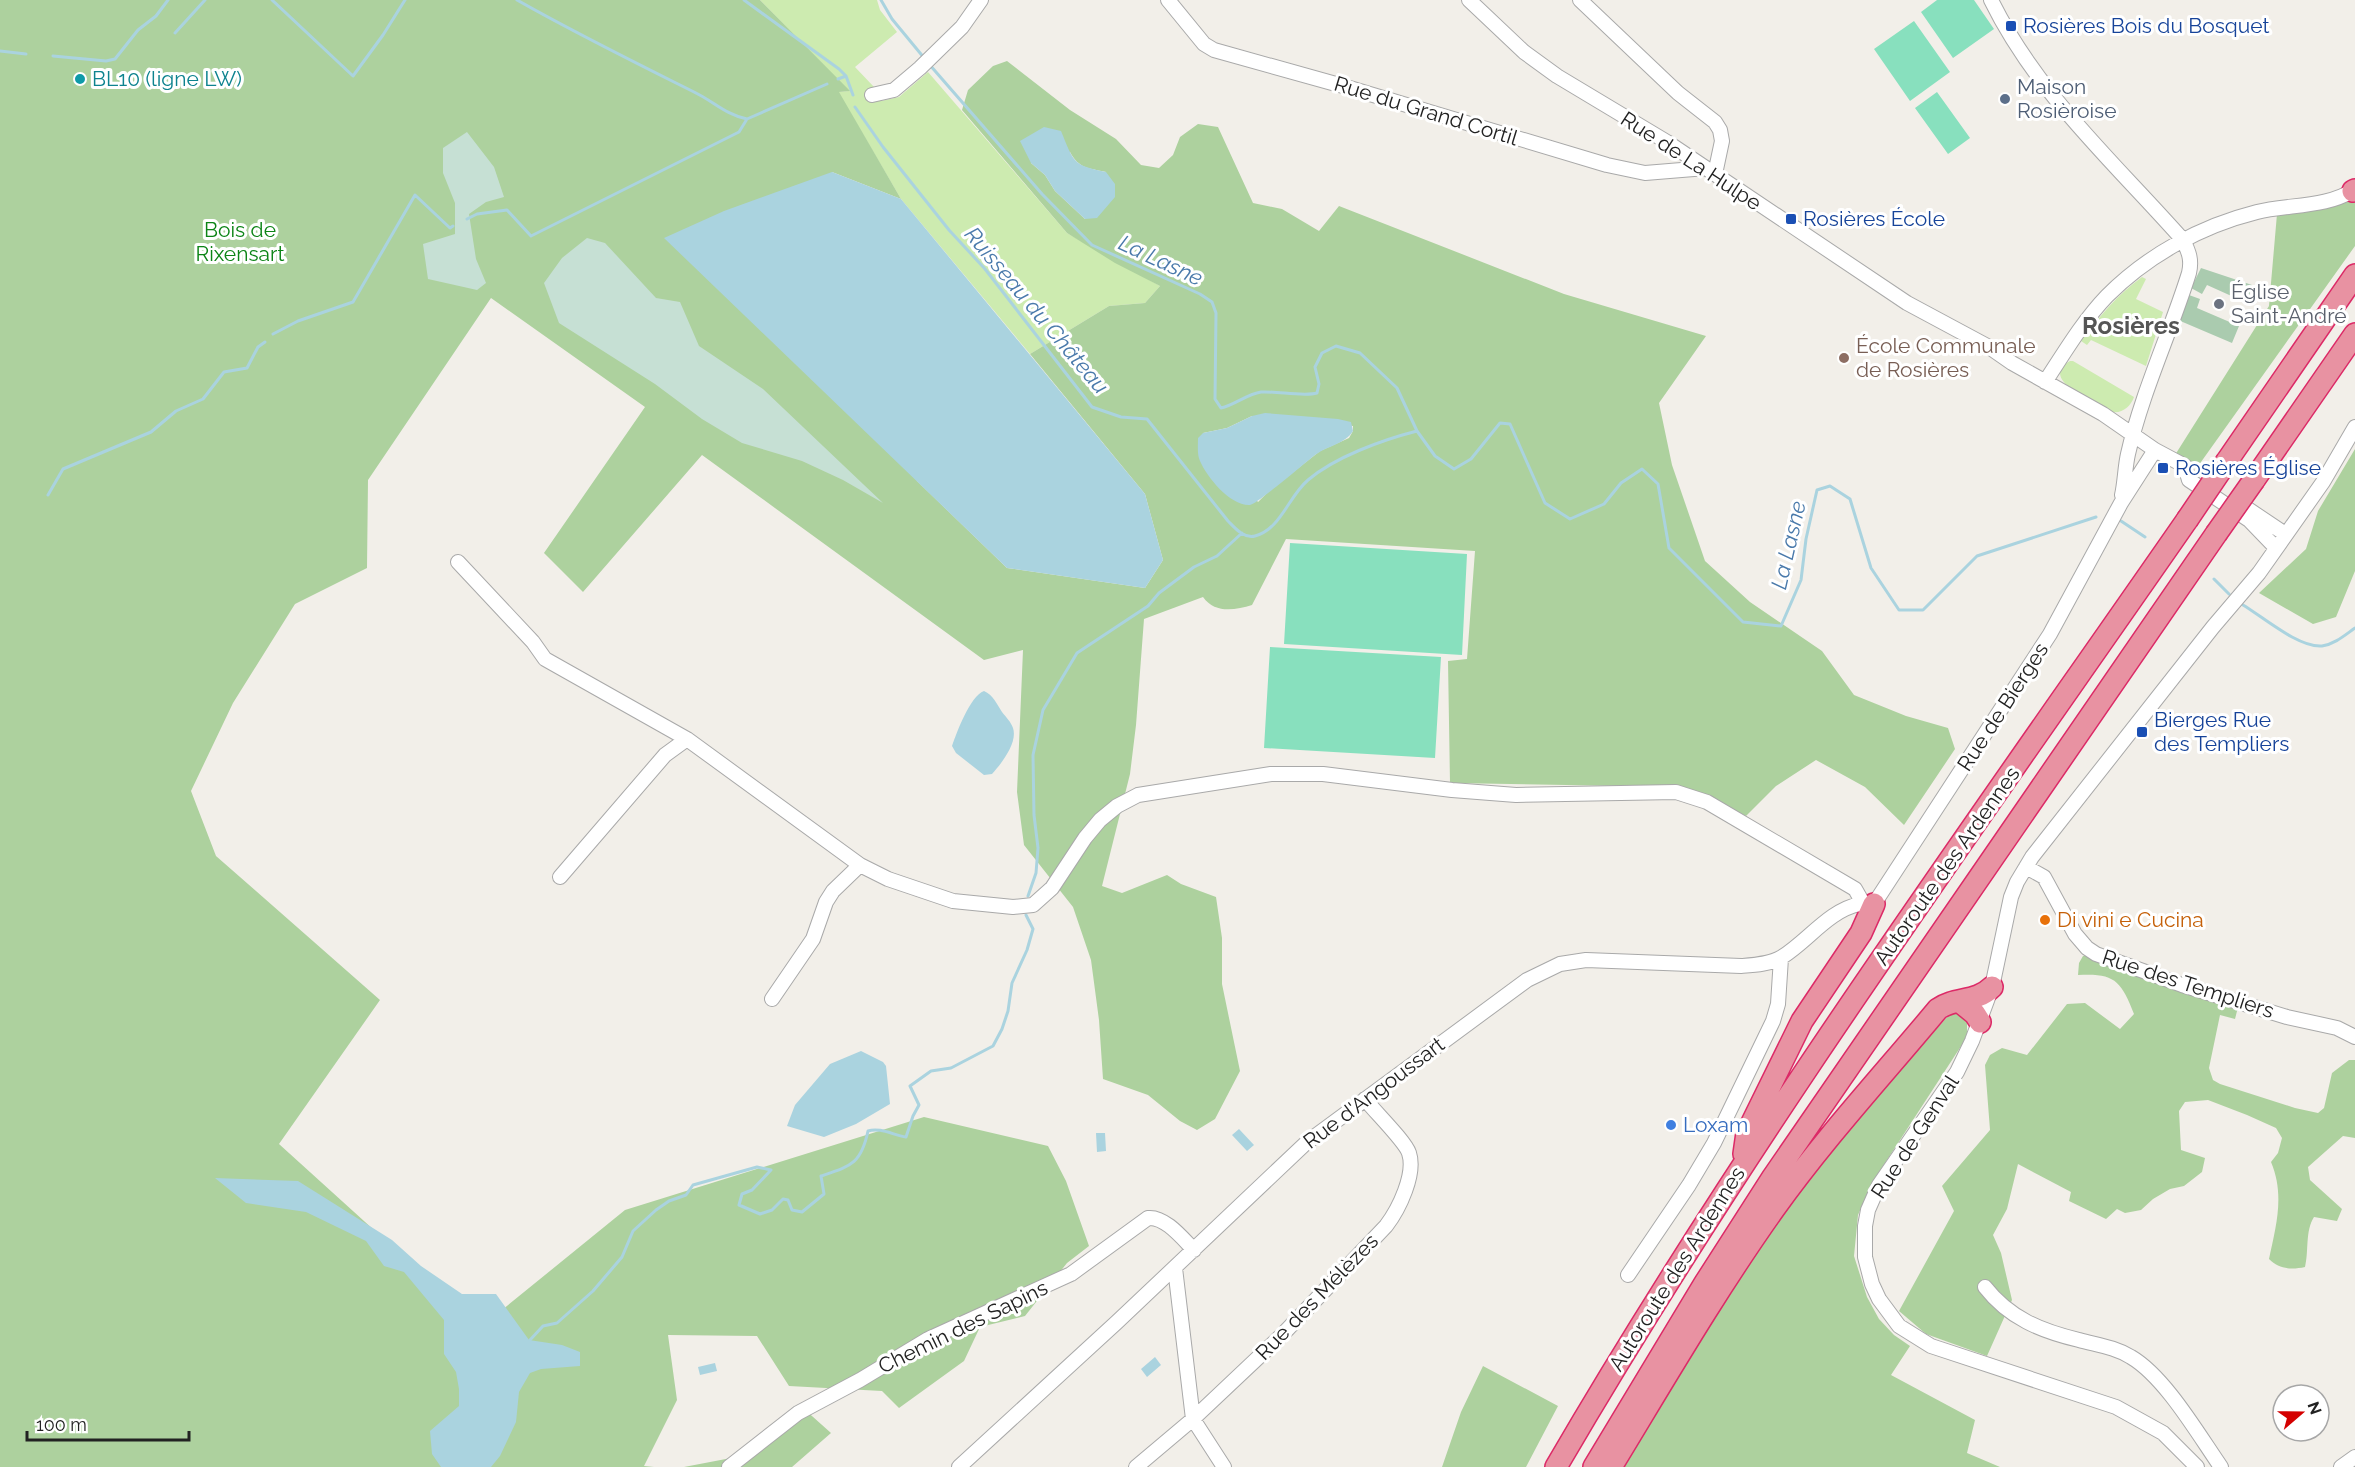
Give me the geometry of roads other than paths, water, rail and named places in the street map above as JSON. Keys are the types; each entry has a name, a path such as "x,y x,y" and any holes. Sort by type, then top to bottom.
{"highway":[{"name":"Autoroute des Ardennes","path":"1556,1467 1610,1375 1743,1164 1910,918 2355,276"},
{"name":"Autoroute des Ardennes","path":"1594,1467 1693,1302 1773,1178 2355,334"},
{"path":"1743,1164 1747,1133 1784,1055 1802,1021 1861,933 1868,904"},
{"path":"1611,1467 1719,1289 1774,1209 1828,1139 1938,1009 1950,1001 1975,998 1992,987"},
{"path":"1959,1001 1975,1014 1980,1022"}],"street":[{"path":"872,96 894,90 920,68 962,27 981,0"},
{"name":"Rue du Grand Cortil","path":"1168,0 1204,44 1214,50 1607,165 1645,173 1710,171"},
{"name":"Rue de La Hulpe","path":"1469,0 1535,61 1667,142 1907,303 1989,347 2044,382 2103,414 2155,450 2185,466 2189,480 2249,520 2276,548"},
{"path":"1580,0 1678,93 1715,122 1720,130 1722,141 1710,171"},
{"path":"1991,0 2021,52 2049,93 2183,240"},
{"path":"2044,382 2106,297 2142,266 2183,240 2206,228 2240,216 2269,209 2310,205 2354,190"},
{"name":"Rue de Bierges","path":"2121,503 2128,456 2134,434 2162,344 2189,273 2190,254 2183,240"},
{"name":"Rue de Genval","path":"2197,1467 2163,1433 2116,1407 1931,1346 1899,1326 1879,1299 1872,1284 1865,1257 1865,1226 1868,1210 1879,1185 1957,1072 1980,1022 1992,987 2011,897 2032,856 2213,627 2259,573 2323,482 2355,427"},
{"name":"Rue de Bierges","path":"1868,904 2050,634 2121,503 2155,450"},
{"path":"2185,466 2286,534"},
{"path":"458,562 533,642 543,657 687,739 860,865 888,879 953,901 1013,907 1033,905 1052,888 1084,838 1100,820 1117,806 1138,795 1271,774 1323,774 1452,790 1516,795 1676,792 1707,802 1855,889 1868,904"},
{"path":"560,877 665,755 687,739"},
{"path":"772,999 813,939 826,902 833,891 860,865"},
{"name":"Rue des Templiers","path":"2026,867 2044,877 2075,934 2087,948 2100,957 2182,986 2287,1017 2337,1028 2355,1036"},
{"name":"Rue d'Angoussart","path":"959,1467 1306,1143 1527,980 1560,964 1600,959 1741,966 1781,958 1830,919 1847,909 1868,904"},
{"path":"1628,1275 1689,1185 1722,1127 1773,1021 1778,1004 1781,958"},
{"name":"Rue des Mélèzes","path":"1136,1467 1193,1419 1299,1319 1386,1226 1394,1214 1407,1187 1410,1166 1408,1150 1365,1099"},
{"name":"Chemin des Sapins","path":"729,1467 798,1413 928,1340 978,1315 1054,1283 1092,1260 1148,1218 1156,1218 1164,1222 1194,1250"},
{"path":"1174,1268 1193,1419 1224,1467"},
{"path":"1985,1287 2002,1307 2030,1325 2079,1341 2101,1344 2142,1363 2172,1398 2221,1467"},
{"path":"2341,1467 2355,1457"}],"water":[{"path":"1044,127 1061,131 1072,156 1080,164 1106,172 1115,184 1115,197 1097,218 1085,219 1055,191 1045,175 1031,163 1020,141"},
{"path":"832,172 901,199 1145,494 1163,560 1145,588 1007,568 664,238 724,211"},
{"path":"1265,413 1338,419 1351,422 1353,431 1341,442 1315,455 1254,503 1242,504 1227,496 1203,468 1199,459 1198,438 1203,433 1227,428 1252,416"},
{"path":"984,691 992,697 1010,722 1014,734 1011,747 1000,765 992,774 984,775 956,753 952,746 969,707"},
{"path":"861,1051 883,1062 886,1066 890,1104 856,1124 824,1137 787,1126 795,1105 830,1064"},
{"path":"1239,1129 1254,1145 1247,1151 1232,1135"},
{"path":"1096,1133 1105,1133 1106,1151 1097,1152"},
{"path":"215,1178 298,1181 392,1240 421,1266 462,1294 496,1294 529,1340 562,1345 580,1352 580,1366 541,1369 530,1373 519,1392 516,1422 500,1456 491,1467 441,1467 432,1454 430,1431 459,1406 456,1372 444,1354 444,1320 404,1272 384,1266 366,1241 306,1212 246,1203"},
{"path":"1155,1357 1161,1365 1147,1377 1141,1369"},
{"path":"715,1363 717,1371 700,1375 698,1367"}],"waterway":[{"name":"Ruisseau du Château","path":"53,56 106,61 115,59 138,30 156,16 168,0"},
{"path":"175,33 205,0"},
{"path":"272,0 353,76 405,0"},
{"path":"517,0 726,111 747,119"},
{"name":"Ruisseau du Château","path":"744,0 839,69 846,76 853,95"},
{"name":"La Lasne","path":"881,0 892,19 925,59"},
{"name":"Ruisseau du Château","path":"0,51 26,54"},
{"name":"La Lasne","path":"929,64 1042,194 1092,245 1200,294 1212,302 1216,313 1215,399 1221,408 1261,392 1317,393 1319,384 1315,367 1322,353 1336,346 1360,353 1397,388 1417,431 1435,456 1454,469 1471,459 1500,423 1510,424 1545,503 1570,519 1604,504 1621,483 1642,469 1658,484 1669,548 1743,622 1781,626 1801,580 1806,539 1817,490 1830,486 1850,499 1871,568 1899,610 1923,610 1977,556 2096,517"},
{"name":"Ruisseau du Château","path":"838,79 846,76"},
{"path":"467,219 477,214 507,210 531,236 739,132 747,119 827,84"},
{"name":"Ruisseau du Château","path":"855,107 883,147 949,230 985,269 1092,407 1121,417 1147,419 1228,521 1243,534 1251,537 1271,527 1301,487 1332,464 1374,444 1417,431"},
{"path":"273,334 298,321 353,302 415,195 450,228 453,226"},
{"path":"48,495 63,469 151,432 176,411 203,399 224,372 247,368 258,347 265,342"},
{"name":"La Lasne","path":"2121,521 2145,537"},
{"path":"1028,896 1036,873 1038,848 1034,815 1033,755 1043,710 1077,653 1148,606 1159,593 1194,567 1217,556 1242,533"},
{"name":"La Lasne","path":"2214,579 2229,594"},
{"name":"La Lasne","path":"2243,605 2281,631 2313,645 2322,646 2331,643 2355,628"},
{"path":"530,1340 543,1326 557,1323 593,1291 622,1257 633,1231 669,1201 686,1195 693,1185 757,1167 771,1170 752,1190 742,1194 739,1205 760,1214 772,1210 783,1199 788,1200 792,1210 802,1212 824,1194 821,1176 847,1166 858,1157 868,1131 882,1131 906,1137 919,1105 910,1086 931,1071 951,1068 993,1046 1002,1029 1008,1011 1012,983 1027,950 1033,929 1026,915"}],"place":[{"name":"Rosières Bois du Bosquet","path":"2011,26"},
{"name":"BL10 (ligne LW)","path":"80,79"},
{"name":"Maison Rosièroise","path":"2005,99"},
{"name":"Rosières École","path":"1791,219"},
{"name":"Église Saint-André","path":"2219,304"},
{"name":"École Communale de Rosières","path":"1844,358"},
{"name":"Rosières Église","path":"2163,468"},
{"name":"Bierges Rue des Templiers","path":"2142,732"},
{"name":"Di vini e Cucina","path":"2045,920"},
{"name":"Loxam","path":"1671,1125"}],"district":[{"name":"Rosières","path":"2131,326"}],"park label":[{"name":"Bois de Rixensart","path":"240,242"}]}
